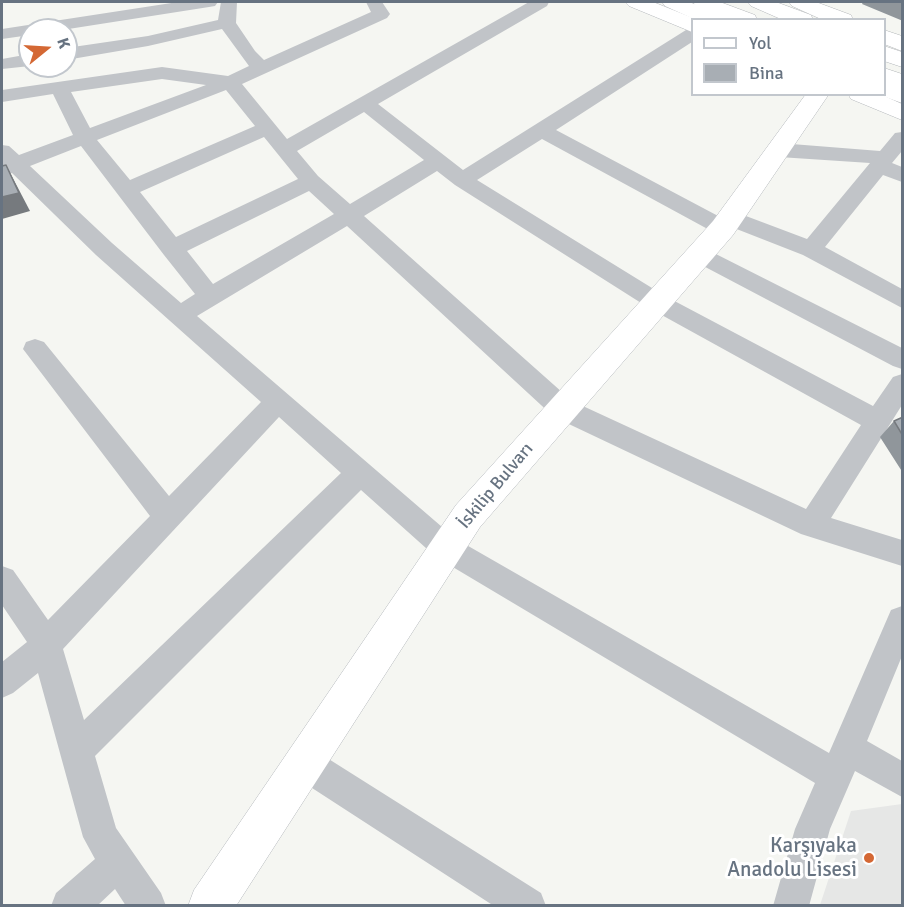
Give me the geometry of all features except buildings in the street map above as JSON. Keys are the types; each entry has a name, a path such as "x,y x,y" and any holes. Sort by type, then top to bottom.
{"main road":[{"path":"636,2 691,24"},
{"path":"672,2 711,18"},
{"path":"703,2 742,18"},
{"path":"726,2 765,18"},
{"path":"758,2 798,18"},
{"path":"799,2 838,18"},
{"path":"886,36 903,44"},
{"path":"886,53 903,60"},
{"path":"886,66 903,73"},
{"path":"886,75 903,82"},
{"path":"886,89 903,96"},
{"name":"İskilip Bulvarı","path":"210,906 468,516 726,223 817,96"},
{"path":"864,96 903,113"}],"street":[{"path":"2,34 209,2"},
{"path":"229,2 227,23 248,55 261,68"},
{"path":"6,161 84,137 230,82 381,14 374,2"},
{"path":"285,149 541,2"},
{"path":"78,52 148,41 227,23"},
{"path":"462,180 691,35"},
{"path":"2,64 18,62"},
{"path":"2,96 162,73 230,82 311,181 563,409 811,525 903,553"},
{"path":"60,88 84,137 210,296"},
{"path":"365,103 462,180 657,302 879,422"},
{"path":"126,189 267,128"},
{"path":"541,130 726,223 811,249 903,299"},
{"path":"811,249 903,138"},
{"path":"779,150 883,162 903,175"},
{"path":"178,315 439,160"},
{"path":"6,161 178,315 446,548 842,762 903,780"},
{"path":"172,249 311,181"},
{"path":"699,255 903,359"},
{"path":"35,349 168,517"},
{"path":"811,525 903,384"},
{"path":"2,682 46,644 278,401"},
{"path":"76,751 360,473"},
{"path":"5,592 46,644 101,837 148,906"},
{"path":"791,906 813,829 903,620"},
{"path":"304,763 528,906"},
{"path":"69,906 118,862"}],"shaded area":[{"name":"Karşıyaka Anadolu Lisesi","path":"902,804 902,905 820,905 851,811"}],"place":[{"name":"Karşıyaka Anadolu Lisesi","path":"869,858"}]}
